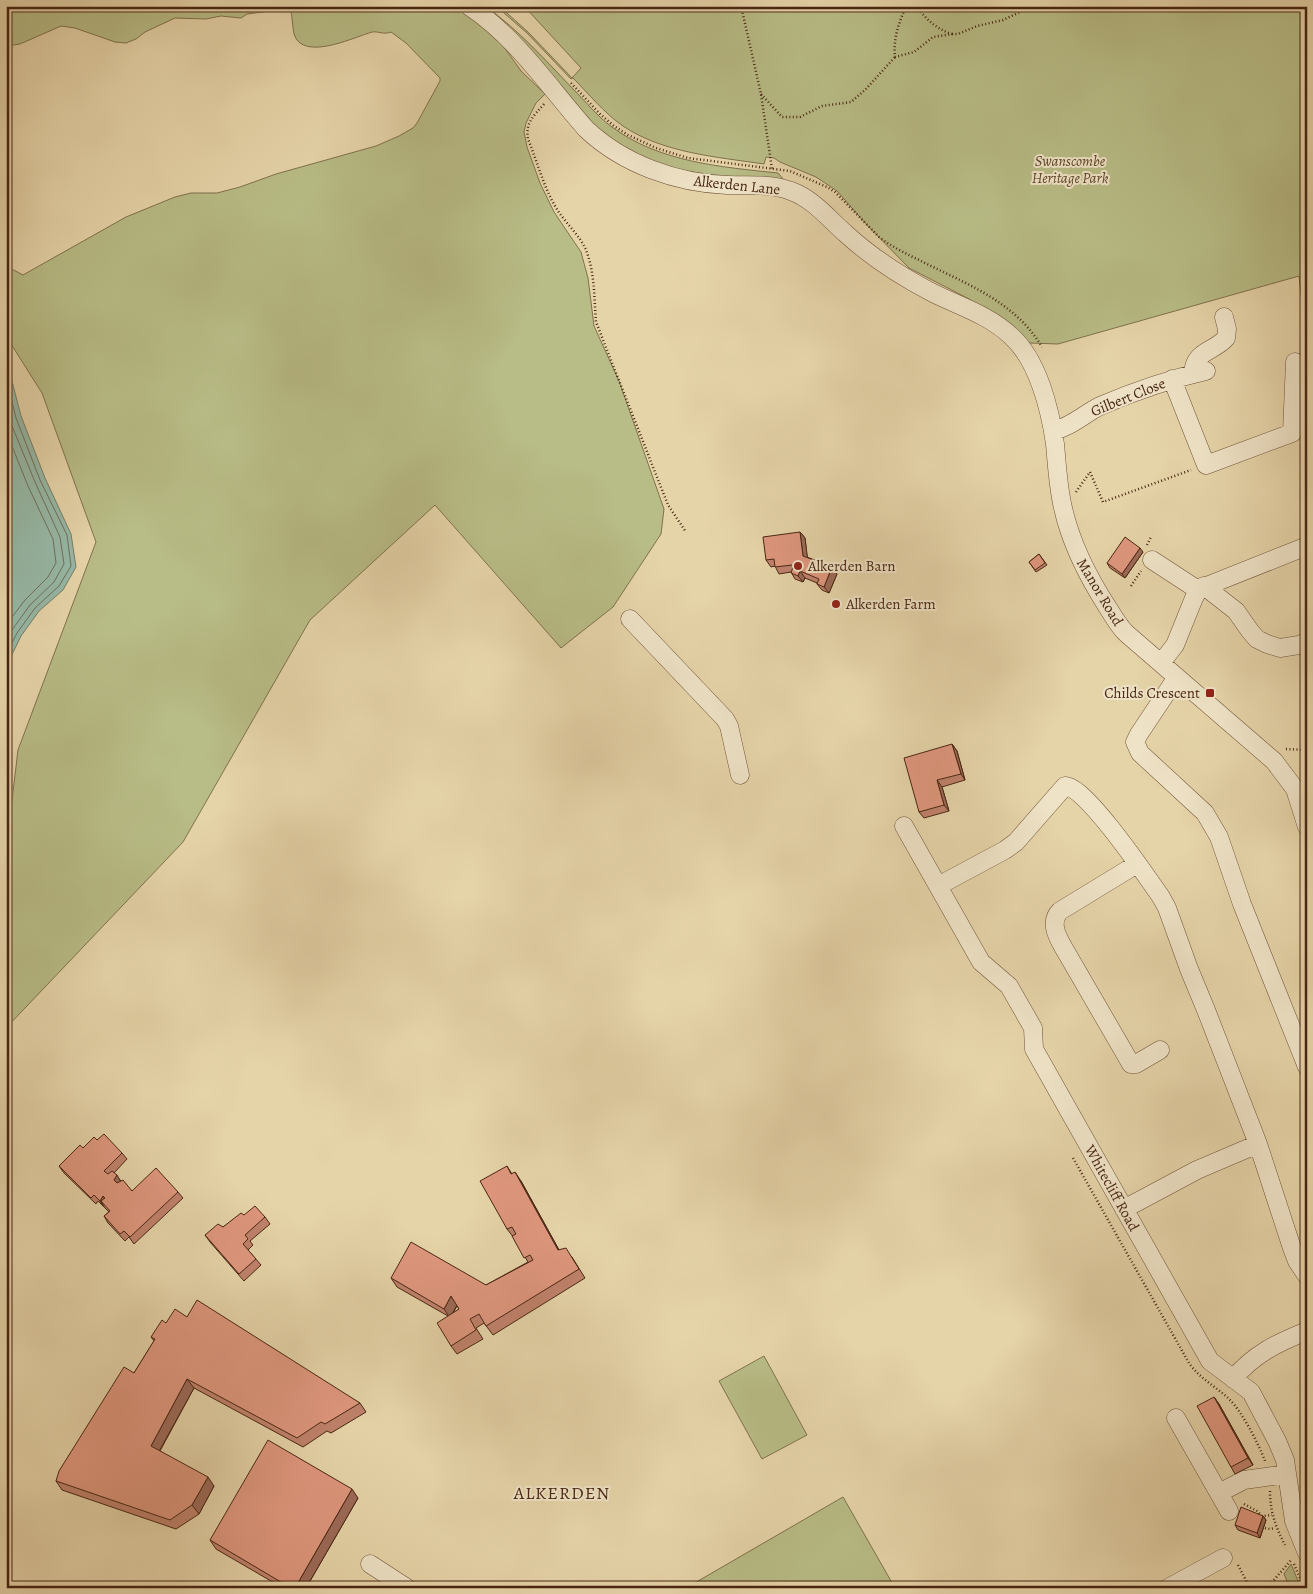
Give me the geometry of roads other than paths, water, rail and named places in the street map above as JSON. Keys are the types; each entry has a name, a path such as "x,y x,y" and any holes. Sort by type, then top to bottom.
{"street":[{"name":"Alkerden Lane","path":"469,6 508,38 592,135 626,158 655,171 695,182 767,186 795,193 815,205 853,240 899,273 933,293 973,311 1000,327 1016,340 1030,360 1041,387 1053,431"},
{"name":"Gilbert Close","path":"1053,431 1069,426 1089,412 1111,402 1172,379 1200,372 1194,365 1202,355 1226,338 1227,329 1224,317"},
{"path":"1172,379 1206,465 1292,432 1295,362"},
{"name":"Manor Road","path":"1053,431 1063,508 1079,557 1096,590 1127,634 1268,754 1301,786 1307,827"},
{"path":"1161,663 1175,646 1201,588 1307,546"},
{"path":"1147,550 1236,611 1257,639 1280,648 1307,642"},
{"path":"630,619 725,719 729,726 740,776"},
{"path":"1177,677 1135,742 1140,753 1205,813 1219,837 1242,904 1307,1067"},
{"path":"938,886 1005,850 1016,842 1063,787 1067,785 1088,802 1137,864 1167,908 1258,1144 1292,1248 1297,1261 1307,1276"},
{"name":"Whitecliff Road","path":"904,826 981,962 1009,986 1033,1028 1034,1049 1210,1361 1251,1392 1283,1456 1299,1556"},
{"path":"1137,864 1060,911 1055,917 1055,927 1062,945 1131,1064 1136,1064 1160,1050"},
{"path":"1124,1209 1197,1170 1258,1144"},
{"path":"1233,1379 1255,1357 1285,1340 1307,1331"},
{"path":"1176,1418 1224,1502 1244,1480 1287,1474"},
{"path":"1168,1588 1189,1583 1230,1561"},
{"path":"370,1564 407,1588"}],"water":[{"path":"6,358 21,416 45,478 71,534 76,567 63,590 39,611 21,636 6,667"}],"place":[{"name":"Alkerden Barn","path":"798,566"},
{"name":"Alkerden Farm","path":"836,604"},
{"name":"Childs Crescent","path":"1210,693"}],"district":[{"name":"ALKERDEN","path":"562,1493"}],"park label":[{"name":"Swanscombe Heritage Park","path":"1070,170"}]}
